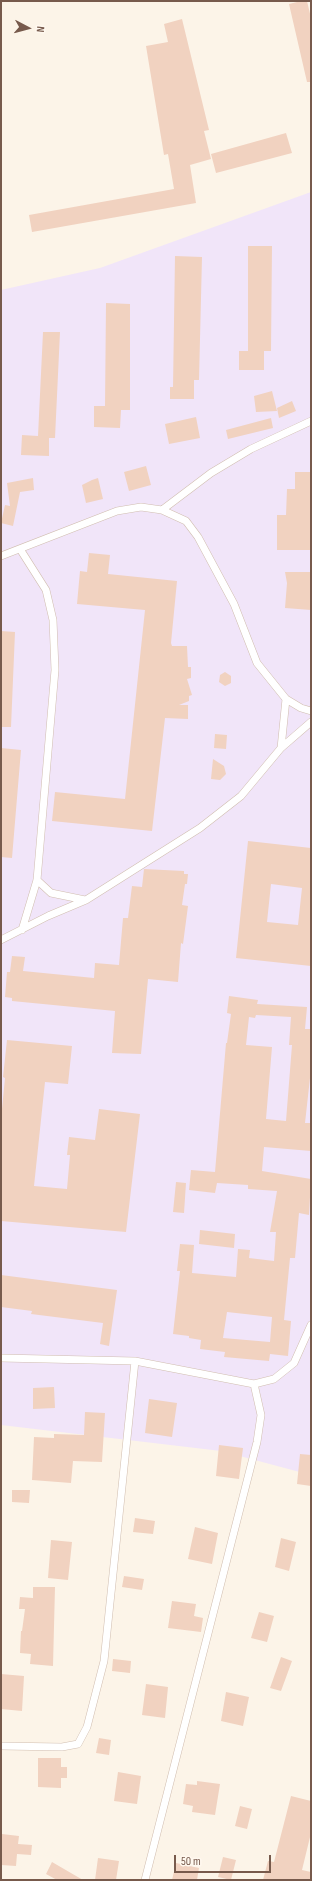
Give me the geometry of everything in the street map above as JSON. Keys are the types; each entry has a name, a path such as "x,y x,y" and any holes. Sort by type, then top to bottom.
{"lane":[{"path":"162,510 211,473 251,449 311,421"},
{"path":"1,556 117,511 141,507 162,510 186,521 198,537 234,604 257,663 286,699 301,708 311,711"},
{"path":"20,549 46,590 53,620 55,670 37,880 22,930"},
{"path":"281,748 286,699"},
{"path":"1,940 48,916 86,900 200,828 241,796 281,748 311,722"},
{"path":"37,880 51,893 86,900"},
{"path":"1,1358 135,1361 254,1384 274,1380 294,1363 311,1325"},
{"path":"1,1746 62,1747 78,1744 87,1727 104,1661 135,1361"},
{"path":"145,1880 257,1442 261,1415 254,1384"}],"shaded area":[{"path":"311,192 311,1475 221,1451 1,1425 1,290 100,268"}],"building":[{"path":"307,1 311,18 311,82 307,82 289,4"},
{"path":"182,19 209,130 204,131 211,159 190,165 196,203 32,232 29,215 174,189 168,154 164,155 146,46 168,42 164,24"},
{"path":"286,133 292,153 216,173 211,154"},
{"path":"248,246 272,246 271,351 264,351 264,370 239,370 239,351 248,351"},
{"path":"175,256 202,257 199,380 194,380 194,399 170,399 170,387 173,387"},
{"path":"106,303 130,304 130,410 121,410 120,428 94,427 94,406 105,406"},
{"path":"43,332 60,332 55,438 49,438 49,456 21,455 22,435 38,436"},
{"path":"272,391 277,411 256,412 254,396"},
{"path":"292,401 296,411 279,418 277,408"},
{"path":"196,417 200,438 169,444 165,424"},
{"path":"271,418 273,428 228,439 226,430"},
{"path":"146,466 151,485 129,491 124,472"},
{"path":"295,472 311,472 311,550 277,550 277,515 286,515 287,489 295,489"},
{"path":"33,478 34,490 20,492 13,526 1,523 5,505 10,506 7,483"},
{"path":"98,478 103,499 86,503 82,485"},
{"path":"89,553 110,555 108,574 177,581 171,643 172,646 187,646 188,667 191,667 191,678 187,679 192,695 189,696 189,701 179,705 188,705 188,719 165,718 152,831 52,821 55,792 125,799 145,610 77,604 80,571 87,572"},
{"path":"285,572 311,572 311,610 285,608 287,583"},
{"path":"1,631 15,632 11,727 1,727"},
{"path":"225,672 231,676 231,683 225,686 219,682 220,675"},
{"path":"215,734 227,735 226,749 214,748"},
{"path":"1,748 21,750 12,858 1,857"},
{"path":"213,759 224,766 226,774 220,780 211,779"},
{"path":"248,841 311,848 311,966 236,958","holes":["271,884 302,888 298,925 267,922"]},
{"path":"144,869 184,871 184,874 188,874 182,905 188,906 183,944 181,943 178,982 148,979 141,1054 112,1053 115,1011 12,1001 12,998 5,997 7,972 10,972 12,956 25,957 23,971 94,978 95,963 119,965 123,918 128,918 132,886 142,887"},
{"path":"229,996 258,1000 257,1004 307,1007 305,1029 311,1029 311,1069 305,1123 311,1123 311,1151 264,1147 262,1171 311,1179 309,1215 299,1213 295,1258 290,1258 284,1320 291,1321 288,1356 270,1354 269,1361 224,1357 225,1352 200,1349 201,1340 189,1338 189,1336 173,1334 180,1271 177,1271 180,1244 194,1245 192,1273 236,1277 238,1249 250,1250 249,1258 274,1261 276,1232 270,1232 277,1191 248,1189 248,1185 217,1183 215,1193 189,1190 191,1170 215,1172 226,1043 231,1014 227,1013","holes":["256,1015 291,1017 289,1045 292,1045 286,1121 266,1119 272,1047 246,1045 249,1017 255,1018","227,1312 272,1317 270,1342 223,1338"]},
{"path":"7,1040 72,1046 68,1084 45,1082 34,1186 67,1189 70,1155 67,1155 69,1137 95,1140 99,1109 140,1114 126,1232 1,1221 1,1119"},
{"path":"176,1182 186,1183 184,1213 173,1212"},
{"path":"200,1230 235,1234 234,1248 199,1244"},
{"path":"1,1275 117,1290 109,1346 100,1344 103,1323 31,1314 32,1311 1,1307"},
{"path":"54,1387 55,1408 33,1409 33,1388"},
{"path":"149,1399 177,1403 172,1437 145,1433"},
{"path":"85,1412 105,1413 102,1462 73,1461 71,1483 32,1480 34,1437 54,1438 54,1434 84,1435"},
{"path":"219,1445 243,1448 239,1479 216,1476"},
{"path":"300,1454 311,1455 311,1486 297,1484"},
{"path":"12,1490 30,1490 29,1503 12,1502"},
{"path":"135,1518 155,1521 153,1534 133,1532"},
{"path":"195,1527 218,1533 212,1564 188,1559"},
{"path":"281,1538 296,1542 289,1571 275,1567"},
{"path":"51,1540 72,1542 68,1580 48,1578"},
{"path":"124,1576 144,1579 142,1590 122,1587"},
{"path":"33,1587 55,1587 53,1666 30,1664 31,1654 20,1653 21,1631 25,1609 19,1609 20,1597 33,1598"},
{"path":"172,1601 196,1604 194,1616 203,1618 201,1632 168,1628"},
{"path":"259,1612 274,1616 267,1642 251,1638"},
{"path":"281,1657 292,1661 281,1691 270,1688"},
{"path":"113,1659 131,1661 130,1673 112,1671"},
{"path":"1,1674 24,1676 22,1711 1,1709"},
{"path":"146,1684 168,1687 165,1718 142,1715"},
{"path":"226,1692 249,1697 243,1726 221,1721"},
{"path":"99,1738 111,1740 109,1755 96,1753"},
{"path":"38,1758 61,1758 61,1767 67,1767 67,1778 61,1778 61,1788 38,1787"},
{"path":"118,1772 141,1776 137,1804 114,1801"},
{"path":"197,1781 220,1784 215,1815 192,1812 193,1806 183,1804 186,1784 197,1785"},
{"path":"291,1796 311,1801 311,1833 302,1870 311,1872 311,1880 263,1880 268,1861 274,1862"},
{"path":"240,1806 252,1809 247,1829 235,1826"},
{"path":"2,1834 19,1836 18,1844 32,1845 31,1855 17,1854 16,1866 1,1865"},
{"path":"223,1857 236,1860 231,1880 218,1877"},
{"path":"98,1858 119,1861 116,1880 95,1880"},
{"path":"52,1862 83,1880 57,1880 46,1874"},
{"path":"176,1863 199,1868 197,1880 172,1880"}]}
